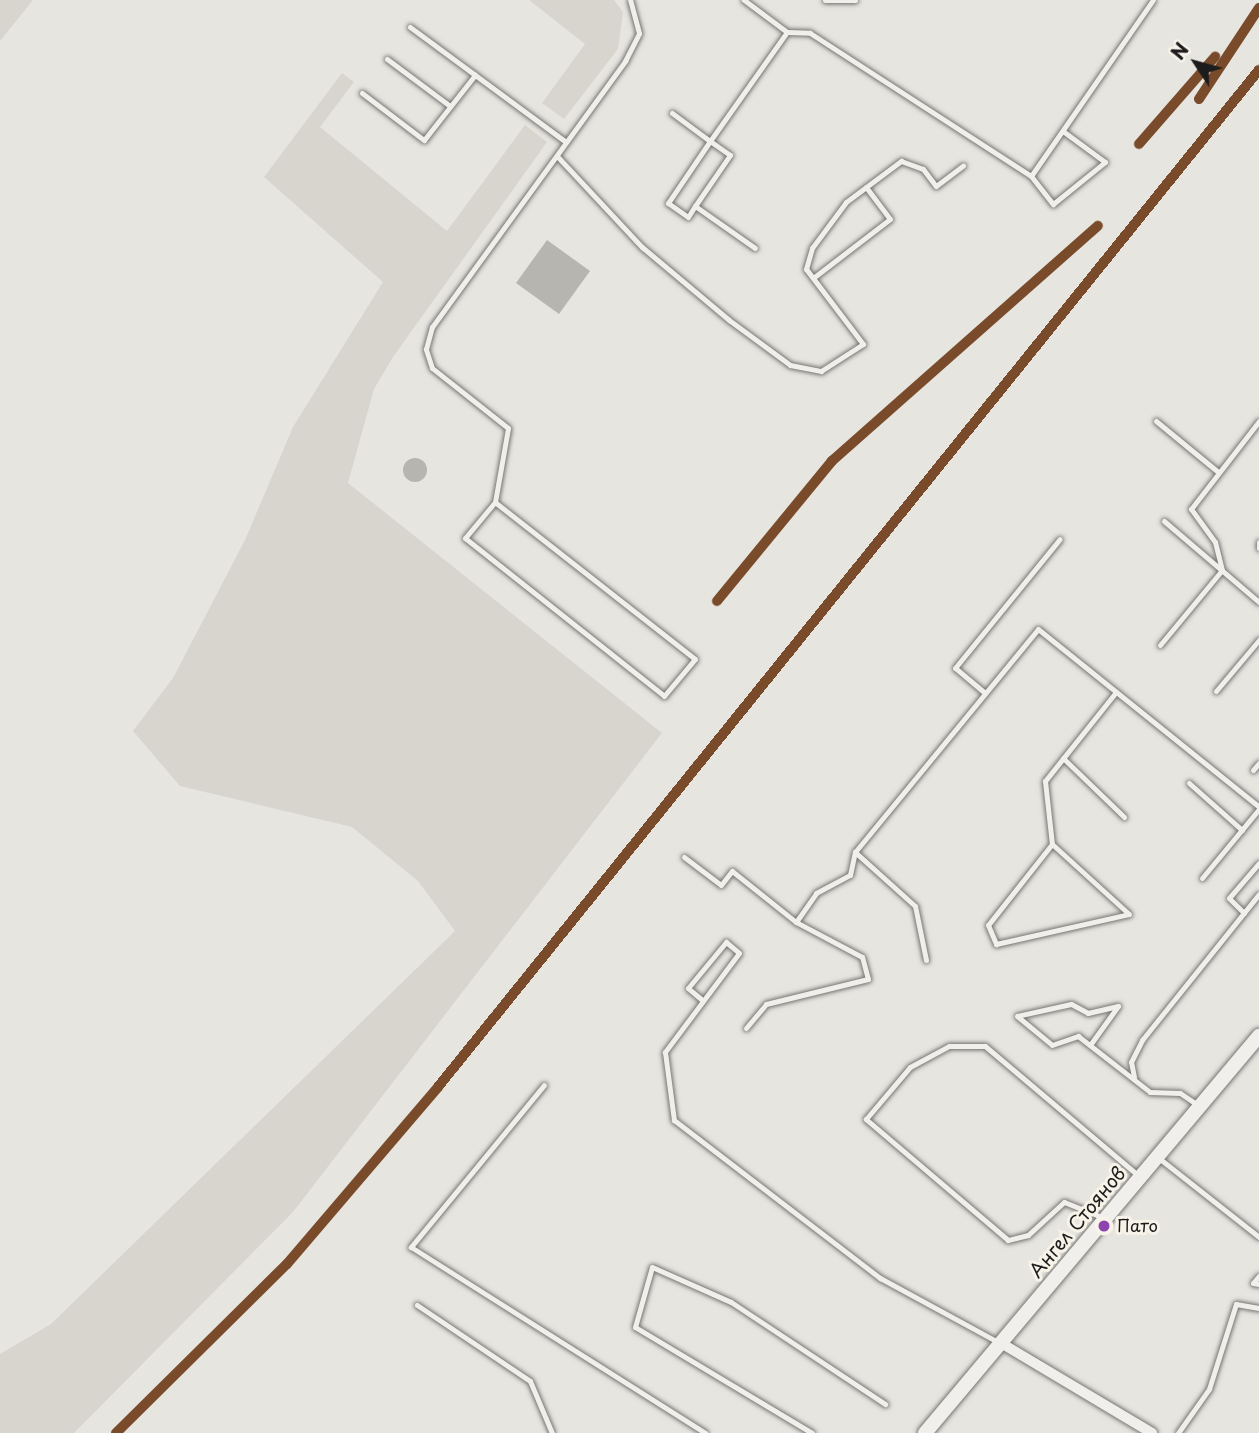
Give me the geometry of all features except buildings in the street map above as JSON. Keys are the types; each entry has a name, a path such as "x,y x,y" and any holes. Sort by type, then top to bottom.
{"street":[{"name":"Ангел Стоянов","path":"925,1433 1259,1036"},
{"path":"1001,1343 1152,1433"}],"lane":[{"path":"495,502 695,659 664,696 465,538 495,502 508,428 432,368 427,337 566,142 639,33 630,0"},
{"path":"744,0 787,32 810,33 1031,176 1053,204 1105,162 1063,131"},
{"path":"825,0 855,0"},
{"path":"1031,176 1153,0"},
{"path":"410,27 566,142"},
{"path":"672,113 710,141 730,155 688,217 668,203 710,141 787,32"},
{"path":"387,59 450,106"},
{"path":"362,93 424,140 475,75"},
{"path":"556,156 642,247 729,320 790,365 821,372 863,344 806,269 812,248 846,202 901,161 923,169 936,186 963,166"},
{"path":"813,278 890,219 866,187"},
{"path":"695,206 755,248"},
{"path":"1156,421 1218,472"},
{"path":"1222,570 1214,542 1191,509 1259,421"},
{"path":"1164,521 1259,602"},
{"path":"985,693 955,668 1060,539"},
{"path":"1259,542 1259,548"},
{"path":"1160,645 1222,570"},
{"path":"796,922 816,893 850,875 855,852 1038,629 1259,808 1202,878"},
{"path":"1216,691 1259,640"},
{"path":"1052,844 988,925 996,944 1129,914 1052,844 1045,781 1116,692"},
{"path":"1063,758 1124,817"},
{"path":"1253,770 1259,763"},
{"path":"1189,783 1242,830"},
{"path":"855,852 915,906 926,960"},
{"path":"684,857 721,885 732,871 796,922 862,957 868,979 765,1004 746,1028"},
{"path":"1244,913 1229,898 1259,863"},
{"path":"1135,1080 1133,1054 1259,894"},
{"path":"701,999 688,988 726,942 739,953 701,999 698,1014 666,1052 674,1119 880,1278 968,1331 1001,1343"},
{"path":"1090,1045 1118,1006 1088,1013 1071,1004 1017,1016 1052,1045 1076,1035 1150,1092 1180,1093 1200,1106"},
{"path":"1105,1219 1064,1202 1028,1235 1008,1240 866,1119 910,1067 949,1046 985,1045 1140,1177"},
{"path":"544,1085 411,1247 705,1433"},
{"path":"1157,1157 1259,1237"},
{"path":"812,1433 635,1327 652,1267 731,1302 886,1405"},
{"path":"1259,1276 1253,1283 1259,1284"},
{"path":"417,1304 530,1381 552,1433"},
{"path":"1178,1433 1209,1390 1236,1304 1259,1308"}],"shaded area":[{"path":"0,0 33,0 0,41"},
{"path":"529,0 614,0 623,12 618,49 564,119 542,103 585,44"},
{"path":"342,73 354,82 320,127 447,231 525,125 547,142 393,357 374,389 348,483 662,733 293,1212 74,1433 0,1433 0,1354 51,1324 455,931 418,881 352,827 180,786 133,731 173,678 245,540 293,427 383,282 264,177"},
{"path":"547,240 590,271 559,314 516,283"},
{"path":"415,458 424,461 427,470 424,479 415,482 406,479 403,470 406,461"}],"transit line":[{"path":"1199,99 1259,8"},
{"path":"1139,144 1215,57"},
{"path":"116,1433 287,1264 438,1087 1259,70"},
{"path":"717,601 832,461 1098,226"}],"place":[{"name":"Пато","path":"1104,1226"}]}
